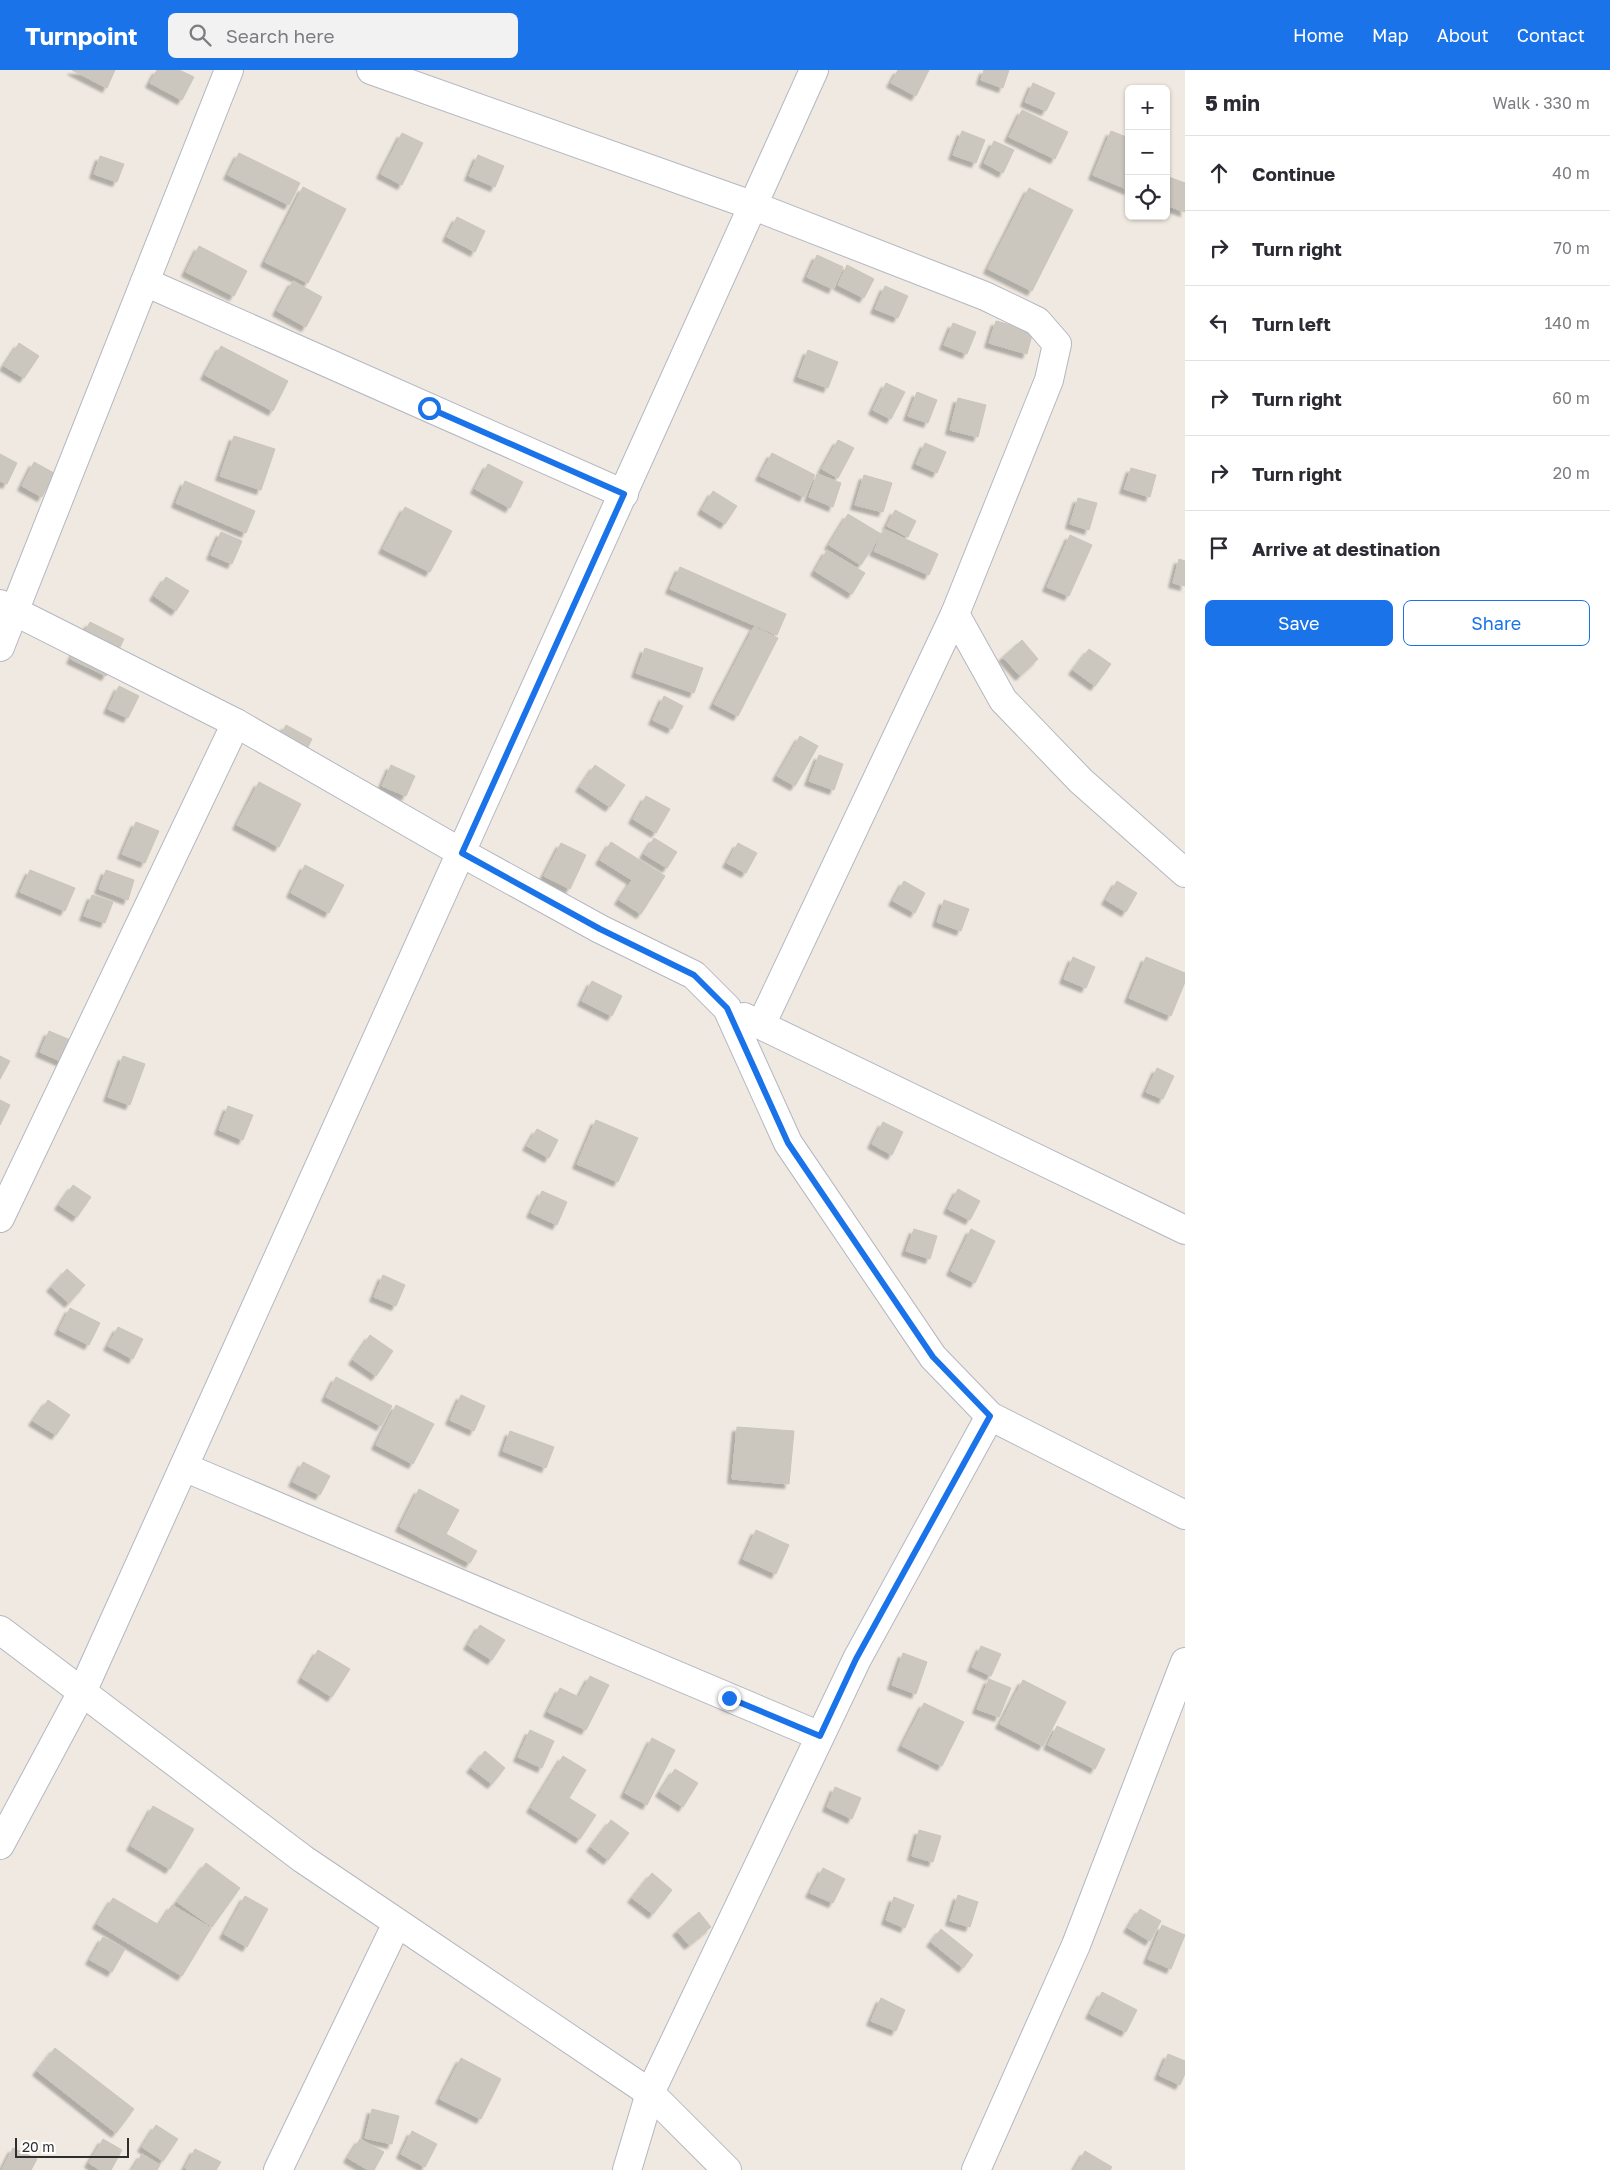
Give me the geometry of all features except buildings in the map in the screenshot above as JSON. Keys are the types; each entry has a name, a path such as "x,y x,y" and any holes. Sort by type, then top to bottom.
{"street":[{"path":"0,647 7,608 145,282 230,70"},
{"path":"371,70 754,206 985,296 1037,321 1057,344 1050,380 955,614 761,1025"},
{"path":"0,1845 82,1692 814,70"},
{"path":"145,282 624,494"},
{"path":"7,608 236,723 462,853 600,929 694,975 727,1008 1185,1230"},
{"path":"955,614 1004,700 1081,782 1185,873"},
{"path":"0,1218 236,723"},
{"path":"727,1008 788,1143 933,1357 990,1416 1185,1515"},
{"path":"627,2170 650,2093 856,1659 990,1416"},
{"path":"184,1467 820,1736"},
{"path":"0,1630 303,1859 650,2093 727,2170"},
{"path":"976,2170 1076,1944 1185,1662"},
{"path":"278,2170 398,1923"}],"route":[{"path":"429,408 624,494 462,853 600,929 694,975 727,1008 788,1143 933,1357 990,1416 856,1659 820,1736 729,1698"}]}
